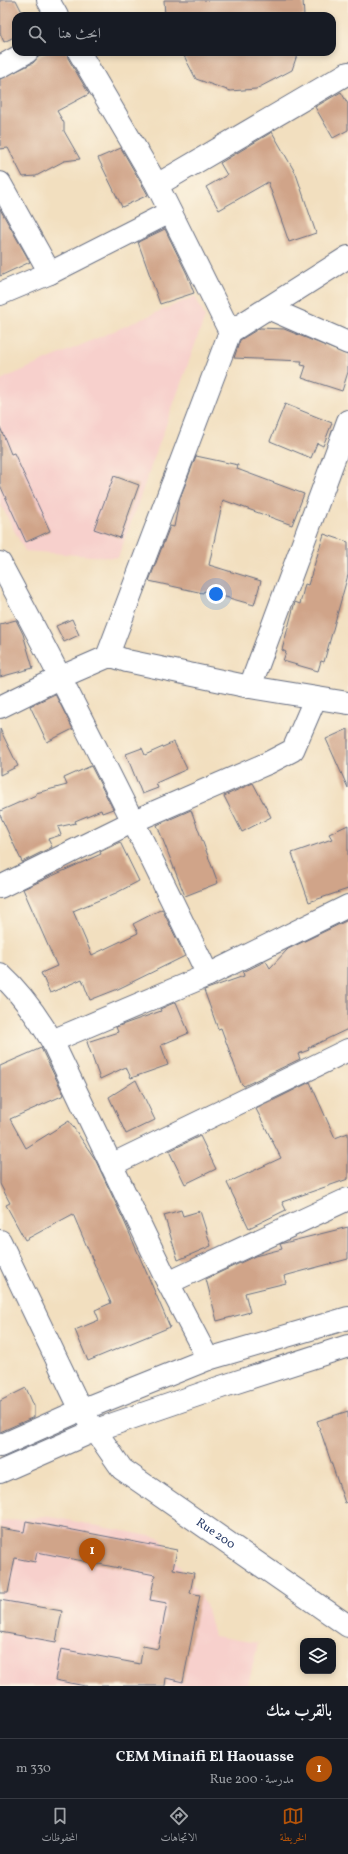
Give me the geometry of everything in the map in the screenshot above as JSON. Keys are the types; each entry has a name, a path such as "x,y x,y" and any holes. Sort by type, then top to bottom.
{"street":[{"path":"48,0 55,12"},
{"path":"0,67 20,56"},
{"path":"81,56 157,185 230,332"},
{"path":"157,185 348,73"},
{"path":"0,183 50,273"},
{"path":"0,294 50,273 170,212"},
{"path":"107,657 230,332 348,257"},
{"path":"268,308 348,343"},
{"path":"250,687 348,422"},
{"path":"0,563 61,677 134,821 208,975"},
{"path":"0,707 61,677 107,657 115,657 250,687 315,699 348,703"},
{"path":"0,888 134,821 293,750 315,699"},
{"path":"52,1041 208,975 348,906"},
{"path":"0,974 12,985 36,1014 52,1041 168,1283 208,1359"},
{"path":"111,1165 348,1050"},
{"path":"168,1283 348,1199"},
{"name":"Rue 200","path":"0,1241 81,1410 122,1469 348,1626"},
{"path":"0,1446 81,1410 208,1359 348,1318"},
{"path":"0,1472 96,1430 221,1387 348,1346"}],"shaded area":[{"path":"195,296 205,317 118,558 25,551 0,503 0,380"},
{"path":"47,1516 160,1538 206,1605 214,1636 258,1643 248,1686 0,1686 0,1522"}],"building":[{"path":"0,0 16,0 22,12 12,12 12,38 4,42 0,33"},
{"path":"164,0 303,0 304,12 165,12"},
{"path":"68,56 89,94 57,111 64,123 64,131 80,159 64,161 36,176 23,177 8,148 0,149 0,79 33,63 38,57"},
{"path":"184,56 297,56 292,70 256,89 230,91 196,79"},
{"path":"341,92 348,104 348,130 333,138 315,107"},
{"path":"272,132 296,174 316,233 289,242 268,182 219,210 206,187 227,175 220,163"},
{"path":"121,148 148,195 122,207 98,158"},
{"path":"0,209 30,262 0,276"},
{"path":"165,229 187,274 194,293 160,304 138,242"},
{"path":"260,328 284,329 348,355 348,372 342,391 302,378 306,366 301,365 302,361 234,358 240,340"},
{"path":"285,404 332,423 323,446 317,443 311,458 270,441"},
{"path":"0,427 11,454 14,453 50,531 26,542 0,485"},
{"path":"196,456 238,465 237,469 304,494 292,525 223,500 209,565 261,581 254,605 204,591 203,593 149,581 170,526 174,527 179,501"},
{"path":"114,476 139,485 120,538 94,529"},
{"path":"324,534 348,542 348,575 324,662 321,661 318,671 283,661 286,652 282,650 295,602 300,604 305,584 308,585"},
{"path":"72,619 79,635 64,642 56,626"},
{"path":"16,620 23,634 33,668 0,677 0,624"},
{"path":"55,694 73,729 47,742 30,706"},
{"path":"0,729 18,766 0,775"},
{"path":"348,729 348,788 326,739"},
{"path":"174,742 187,769 156,783 158,788 142,794 126,754 142,748 145,755"},
{"path":"91,766 113,809 102,813 101,810 75,821 76,823 58,827 61,835 48,839 52,847 22,862 0,815 0,811 36,795 36,793 67,785 64,778"},
{"path":"253,783 271,817 242,832 224,796"},
{"path":"191,810 218,883 185,896 157,825"},
{"path":"348,825 348,889 309,902 292,853 332,839 329,834"},
{"path":"120,842 139,881 116,893 73,911 92,955 138,933 133,924 162,909 185,956 118,989 90,1000 82,979 50,993 41,973 57,966 23,889 101,854 100,852"},
{"path":"348,920 348,1029 308,1048 309,1050 298,1054 300,1059 244,1086 241,1083 221,1028 218,1029 204,990 244,976 243,972 266,961 270,968 288,949"},
{"path":"176,1002 189,1033 161,1045 168,1065 131,1078 126,1067 100,1079 87,1042 118,1032 116,1027 161,1011 160,1009"},
{"path":"41,1048 64,1095 10,1119 26,1148 69,1121 95,1159 125,1223 170,1327 88,1361 75,1330 99,1320 95,1310 111,1303 73,1214 25,1240 6,1205 10,1203 0,1184 0,1066"},
{"path":"136,1080 155,1120 126,1134 109,1097"},
{"path":"310,1082 335,1138 348,1133 348,1179 282,1202 286,1210 249,1228 227,1183 281,1158 256,1109"},
{"path":"200,1136 216,1169 185,1184 169,1151"},
{"path":"181,1210 183,1216 200,1211 211,1246 178,1260 164,1215"},
{"path":"348,1227 348,1259 284,1276 286,1283 245,1293 250,1312 217,1321 206,1279 255,1256 282,1249 280,1244"},
{"path":"26,1388 34,1406 34,1417 0,1432 0,1401"},
{"path":"348,1411 348,1502 345,1503 317,1421"},
{"path":"26,1521 177,1550 173,1569 194,1573 190,1593 200,1595 183,1682 166,1678 165,1686 85,1686 55,1680 61,1649 140,1664 143,1646 158,1649 167,1603 150,1600 155,1575 37,1552 35,1562 15,1558 8,1593 0,1593 0,1528 24,1532"},
{"path":"0,1600 62,1611 56,1642 0,1632"}],"place":[{"name":"CEM Minaifi El Haouasse","path":"92,1571"}]}
